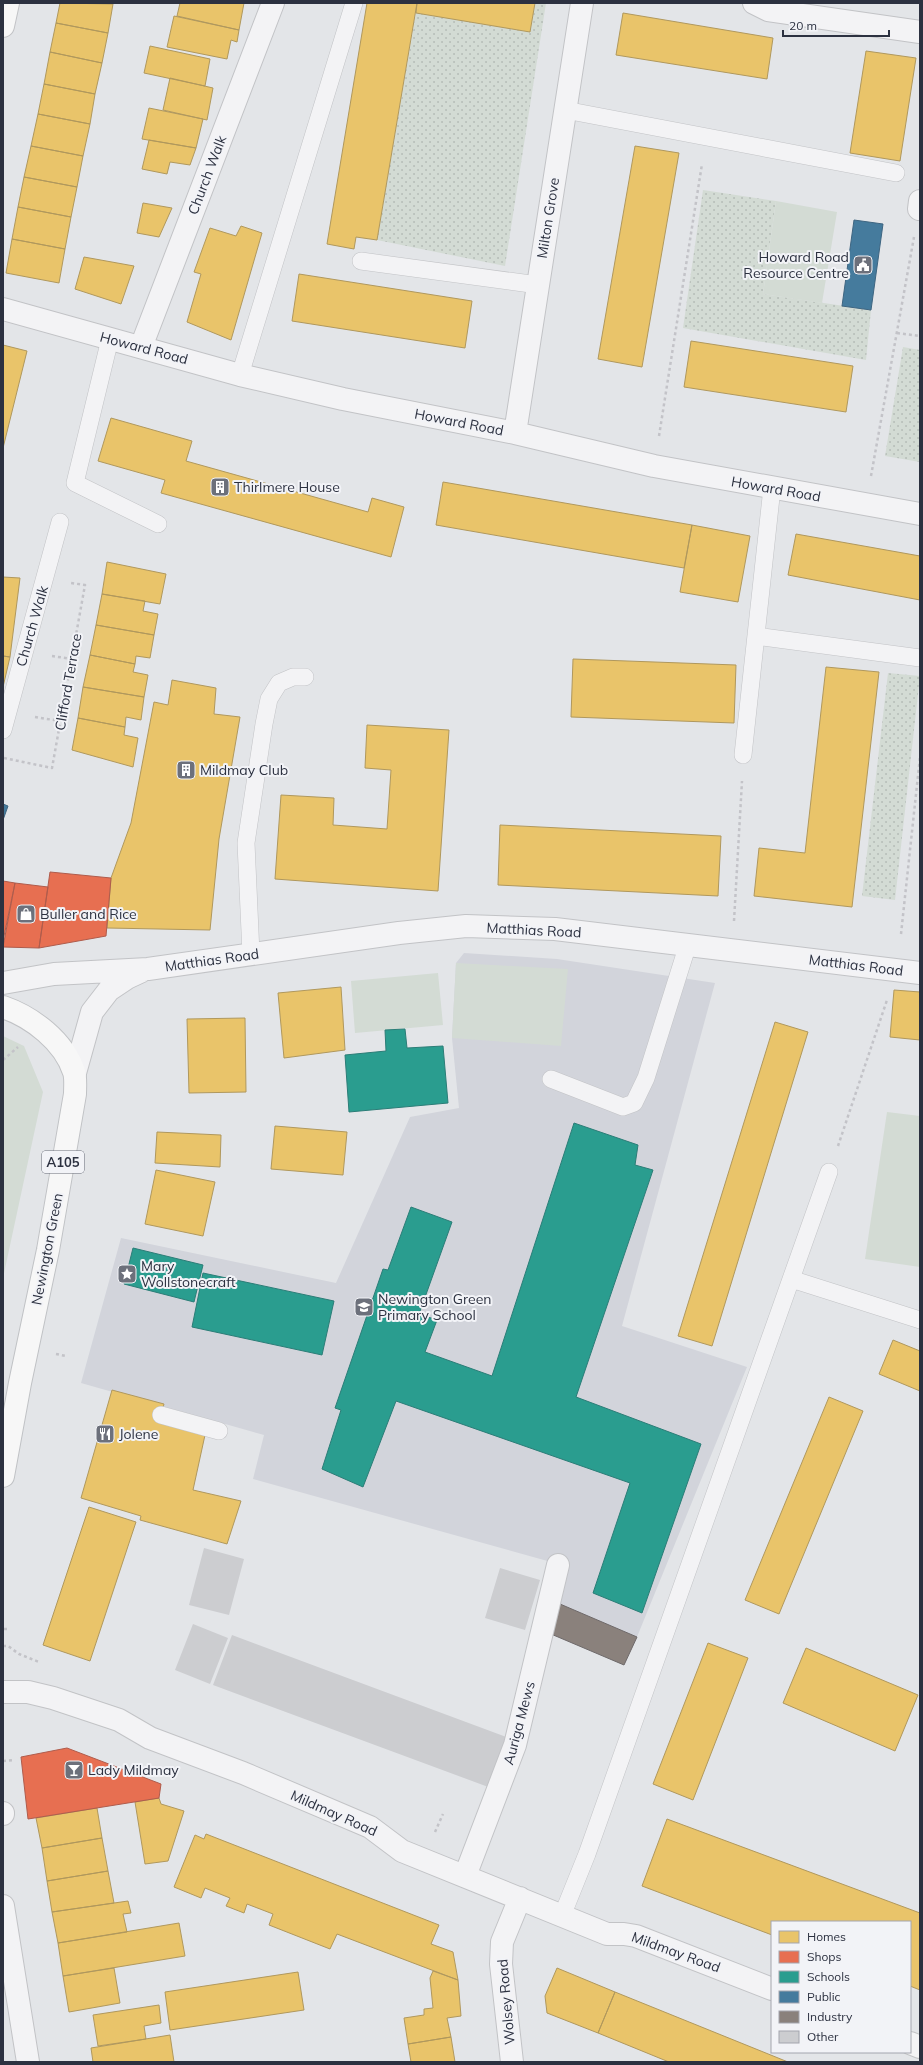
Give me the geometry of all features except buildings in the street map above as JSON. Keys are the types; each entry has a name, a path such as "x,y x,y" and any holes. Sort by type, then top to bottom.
{"main road":[{"path":"3,26 8,3"},
{"name":"Newington Green","path":"3,1007 35,1022 64,1052 75,1073 75,1094 48,1250 20,1383 3,1476"}],"street":[{"name":"Church Walk","path":"141,347 273,3"},
{"name":"Milton Grove","path":"515,433 582,3"},
{"path":"754,3 768,10 920,32"},
{"name":"Howard Road","path":"3,309 240,375 343,399 515,433 654,466 920,514"},
{"name":"Matthias Road","path":"3,983 54,974 148,969 399,933 466,926 556,929 920,973"},
{"name":"Matthias Road","path":"75,1073 92,1012 109,990 127,978 148,969"},
{"name":"Auriga Mews","path":"465,1876 515,1745 558,1565"},
{"name":"Mildmay Road","path":"3,1692 28,1692 41,1695 76,1704 119,1720 150,1738 243,1773 370,1826 402,1851 607,1934 636,1936 771,1989"},
{"name":"Wolsey Road","path":"512,2062 501,1964 502,1942 520,1898"},
{"path":"3,1906 5,1932 28,2062"}],"lane":[{"path":"240,375 354,3"},
{"path":"565,110 896,173"},
{"path":"361,261 538,285"},
{"path":"110,339 75,482 158,524"},
{"path":"743,755 772,488"},
{"name":"Church Walk","path":"3,730 60,522"},
{"path":"756,636 920,658"},
{"path":"250,954 246,843 264,724 269,699 279,683 293,677 305,676"},
{"path":"551,1079 623,1107 634,1103 646,1078 688,944"},
{"path":"562,1916 587,1854 829,1172"},
{"path":"791,1279 920,1320"},
{"path":"162,1415 219,1431"}],"path":[{"path":"654,466 703,156"},
{"path":"871,477 919,205"},
{"path":"897,333 920,336"},
{"name":"Clifford Terrace","path":"3,758 52,768 85,585 45,578"},
{"path":"732,950 743,755"},
{"path":"901,934 920,757"},
{"path":"829,1172 890,994"},
{"path":"4,1629 10,1629"},
{"path":"3,1646 8,1646"},
{"path":"3,1761 14,1760"},
{"path":"432,1838 443,1814"}],"shaded area":[{"path":"535,3 546,3 505,266 377,240 416,13 530,32"},
{"path":"703,190 776,201 763,294 871,310 866,360 683,328"},
{"path":"776,201 837,212 822,303 763,294"},
{"path":"903,347 920,350 920,462 885,456"},
{"path":"888,673 920,676 895,900 862,896"},
{"name":"Newington Green Primary School","path":"464,953 557,959 715,983 622,1326 747,1367 637,1637 560,1604 569,1567 253,1479 264,1435 81,1383 121,1238 336,1283 410,1117 459,1108 452,1038 456,963"},
{"path":"456,963 568,969 561,1046 452,1038"},
{"path":"438,973 443,1025 355,1033 351,981"},
{"path":"3,1036 24,1046 43,1092 3,1278"},
{"path":"887,1112 920,1116 920,1267 865,1259"}],"place":[{"name":"Howard Road Resource Centre","path":"863,265"},
{"name":"Thirlmere House","path":"220,487"},
{"name":"Mildmay Club","path":"186,770"},
{"name":"Buller and Rice","path":"26,914"},
{"name":"Mary Wollstonecraft","path":"127,1274"},
{"name":"Newington Green Primary School","path":"364,1307"},
{"name":"Jolene","path":"105,1434"},
{"name":"Lady Mildmay","path":"74,1770"}]}
